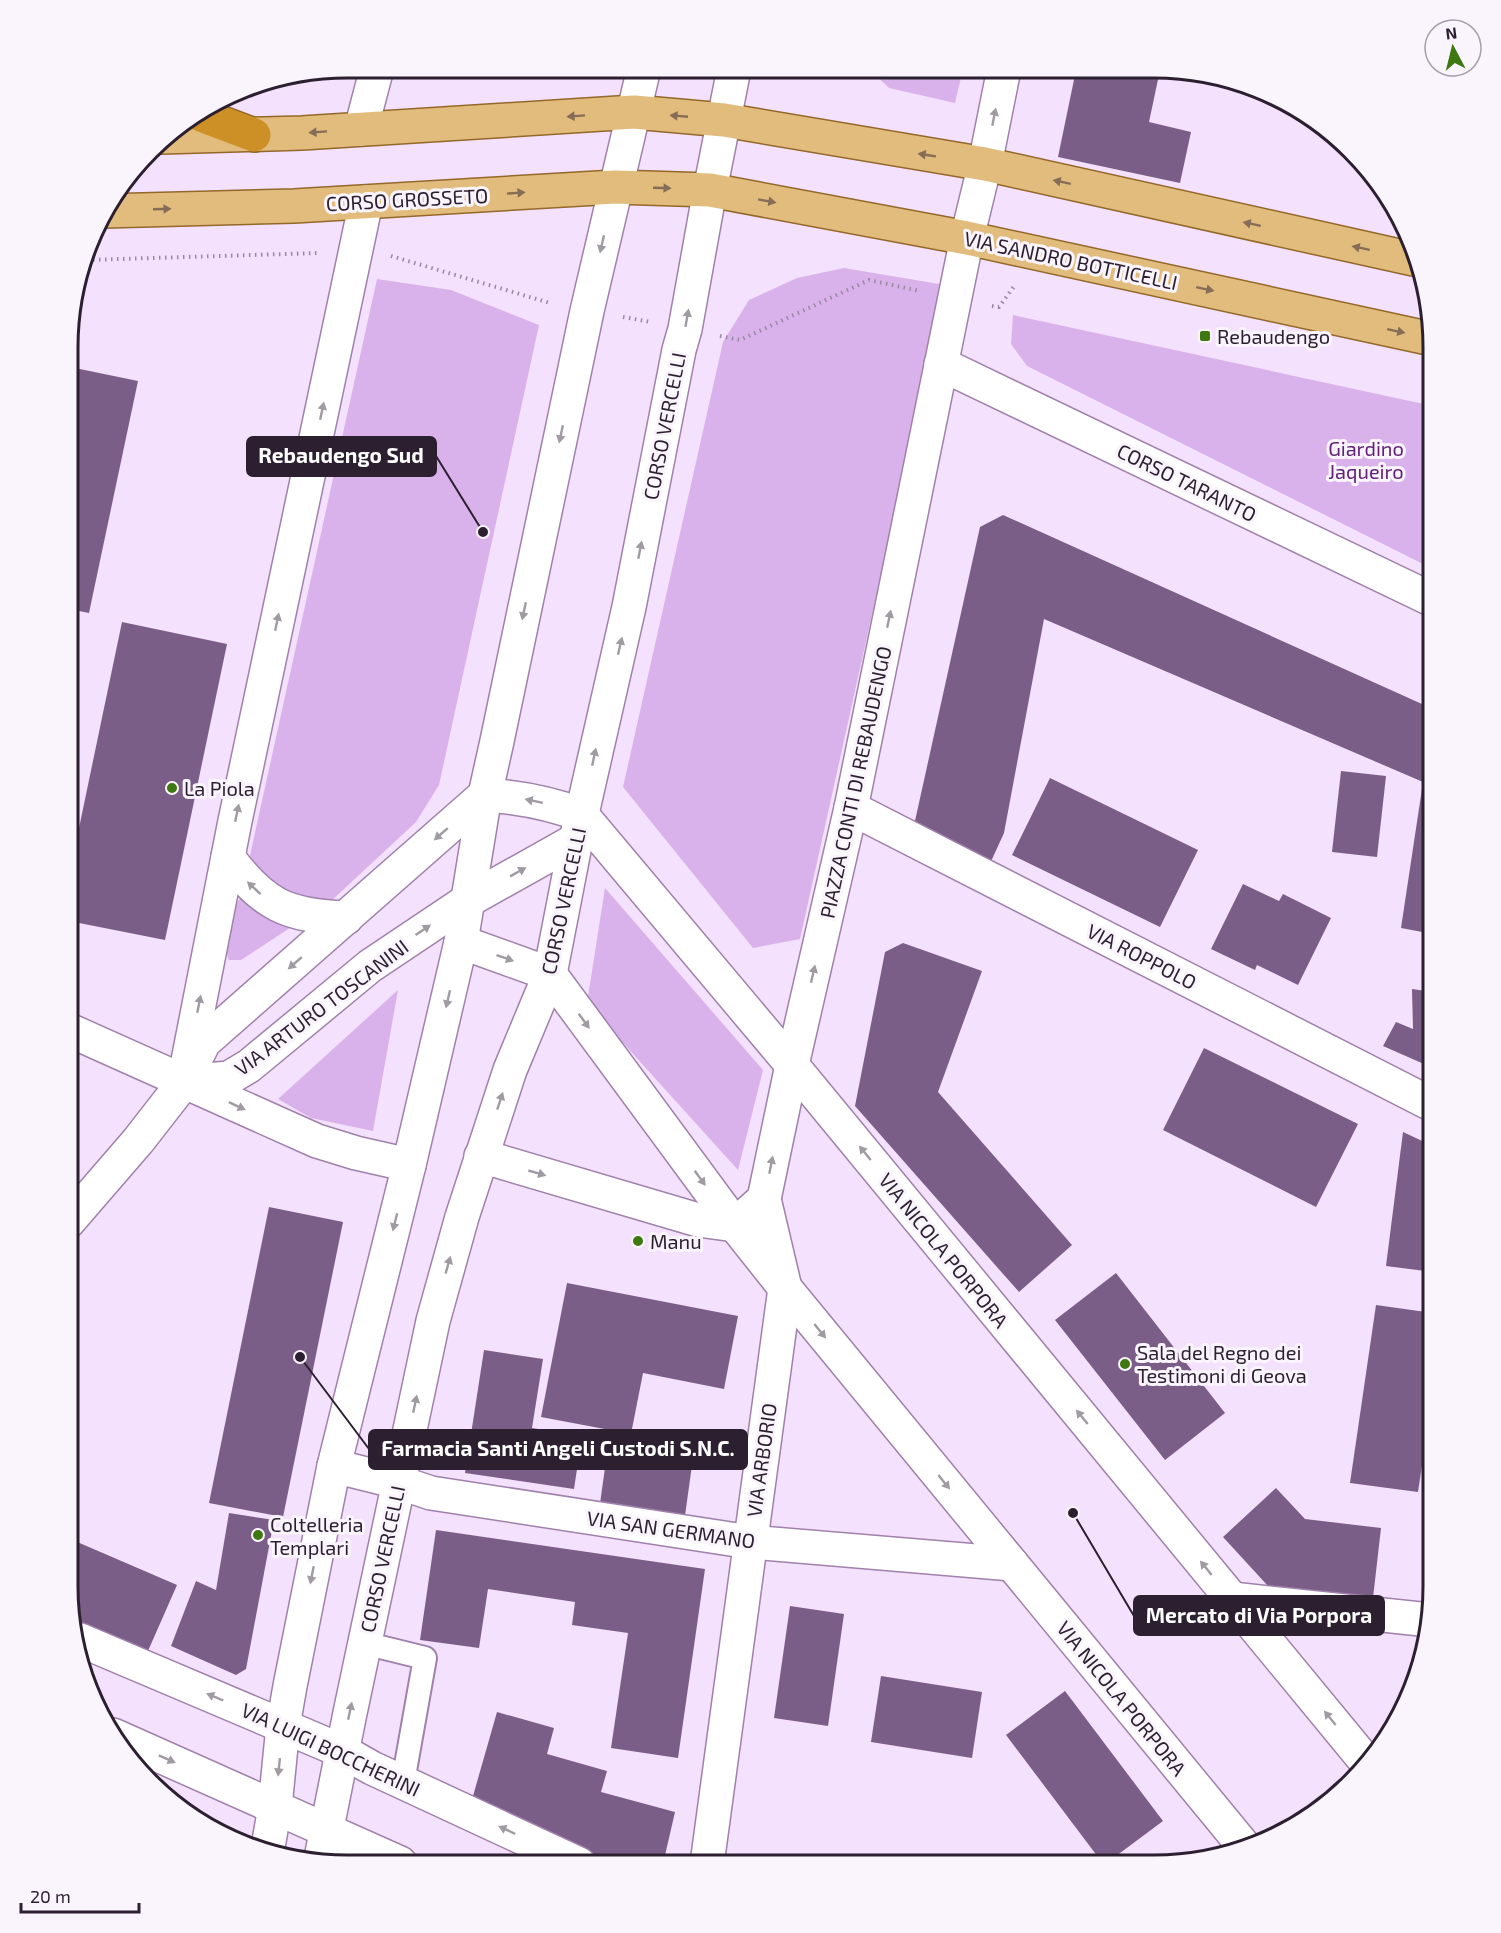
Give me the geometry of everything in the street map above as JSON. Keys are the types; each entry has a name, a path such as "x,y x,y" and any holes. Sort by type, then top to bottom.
{"highway":[{"path":"207,117 254,135"}],"main road":[{"path":"180,137 254,135 634,112 724,120 985,164 1408,259"},
{"name":"CORSO GROSSETO","path":"115,211 366,202 615,187 710,190"},
{"name":"VIA SANDRO BOTTICELLI","path":"710,190 967,238 1422,337"}],"street":[{"path":"361,129 374,78"},
{"path":"269,1843 275,1808 283,1726 334,1466 410,1165 461,942 485,795 587,311 642,78"},
{"name":"CORSO VERCELLI","path":"322,1854 433,1321 481,1156 510,1070 550,974 579,827 628,608 676,362 685,328 732,78"},
{"name":"PIAZZA CONTI DI REBAUDENGO","path":"764,1199 851,808 967,238 1002,78"},
{"path":"184,1082 228,857 366,202"},
{"name":"CORSO TARANTO","path":"941,364 1423,595"},
{"path":"78,1210 138,1141 184,1082 204,1042 485,795 533,800 579,827"},
{"name":"VIA ROPPOLO","path":"851,808 1423,1100"},
{"name":"VIA ARTURO TOSCANINI","path":"184,1082 230,1078 249,1066 370,966 579,827"},
{"name":"VIA NICOLA PORPORA","path":"579,827 792,1065 1362,1756"},
{"path":"228,857 258,893 279,906 298,914 346,918"},
{"path":"461,942 550,974"},
{"name":"VIA NICOLA PORPORA","path":"550,974 784,1288 1240,1841"},
{"path":"78,1034 317,1142 410,1165"},
{"path":"481,1156 698,1220 735,1225 764,1199"},
{"name":"VIA ARBORIO","path":"708,1855 784,1288 764,1199"},
{"name":"VIA SAN GERMANO","path":"334,1466 432,1493 750,1542 1012,1564"},
{"path":"1232,1599 1421,1619"},
{"name":"VIA LUIGI BOCCHERINI","path":"84,1642 342,1751 560,1855"},
{"path":"127,1741 377,1855"}],"lane":[{"path":"364,1643 424,1658 403,1782"}],"path":[{"path":"92,260 289,252"},
{"path":"389,256 540,301 740,340 869,280 999,307 1017,284"}],"green space":[{"path":"878,78 961,78 955,103 889,88"},
{"path":"844,268 945,285 800,939 753,948 623,787 723,342 749,300 797,278"},
{"path":"377,279 451,290 539,325 439,785 416,822 330,902 298,897 271,884 249,860"},
{"name":"Giardino Jaqueiro","path":"1013,315 1423,404 1423,564 1027,366 1011,344"},
{"path":"605,888 763,1070 738,1170 587,1003"},
{"path":"242,896 296,924 241,960 229,960 226,946 229,927 235,908"},
{"path":"398,990 373,1131 311,1118 278,1099"}],"building":[{"path":"1074,78 1158,78 1149,122 1191,132 1180,183 1058,157"},
{"path":"78,369 138,381 89,613 78,611"},
{"path":"1003,515 1423,704 1423,782 1044,619 1004,833 988,868 913,830 980,527"},
{"path":"122,622 227,644 165,940 78,923 78,833"},
{"path":"1341,771 1386,776 1377,857 1332,852"},
{"path":"1050,778 1198,850 1160,927 1012,855"},
{"path":"1423,782 1423,932 1401,928"},
{"path":"1243,884 1279,901 1283,894 1331,918 1298,985 1257,965 1255,970 1211,949"},
{"path":"903,943 982,971 938,1092 1072,1245 1019,1292 855,1106 885,952"},
{"path":"1412,989 1423,991 1423,1064 1383,1046 1396,1022 1413,1029"},
{"path":"1204,1048 1358,1124 1316,1207 1163,1130"},
{"path":"1403,1132 1423,1141 1423,1271 1386,1266"},
{"path":"269,1207 343,1222 283,1517 209,1503"},
{"path":"1116,1273 1225,1413 1165,1460 1055,1320"},
{"path":"567,1283 738,1316 724,1389 643,1373 631,1434 541,1417"},
{"path":"1376,1305 1423,1312 1423,1459 1418,1492 1350,1483"},
{"path":"484,1350 543,1359 532,1428 582,1436 574,1489 465,1473"},
{"path":"608,1446 693,1458 683,1530 598,1518"},
{"path":"1276,1488 1305,1519 1381,1528 1373,1598 1268,1586 1223,1537"},
{"path":"229,1513 274,1520 246,1669 236,1675 171,1646 196,1581 216,1590"},
{"path":"436,1530 705,1569 678,1758 611,1748 628,1633 572,1625 575,1602 488,1589 479,1648 420,1640"},
{"path":"78,1542 177,1585 144,1660 82,1633 78,1586"},
{"path":"790,1606 844,1614 828,1726 774,1718"},
{"path":"881,1676 982,1692 972,1758 871,1742"},
{"path":"1065,1691 1163,1821 1117,1855 1096,1855 1006,1735"},
{"path":"497,1712 554,1728 547,1754 607,1771 601,1792 675,1812 665,1855 589,1855 509,1822 511,1813 471,1803"}],"place":[{"name":"Rebaudengo","path":"1205,336"},
{"name":"Rebaudengo Sud","path":"483,532"},
{"name":"La Piola","path":"172,788"},
{"name":"Manu","path":"638,1241"},
{"name":"Farmacia Santi Angeli Custodi S.N.C.","path":"300,1357"},
{"name":"Sala del Regno dei Testimoni di Geova","path":"1125,1364"},
{"name":"Mercato di Via Porpora","path":"1073,1513"},
{"name":"Coltelleria Templari","path":"258,1535"}]}
